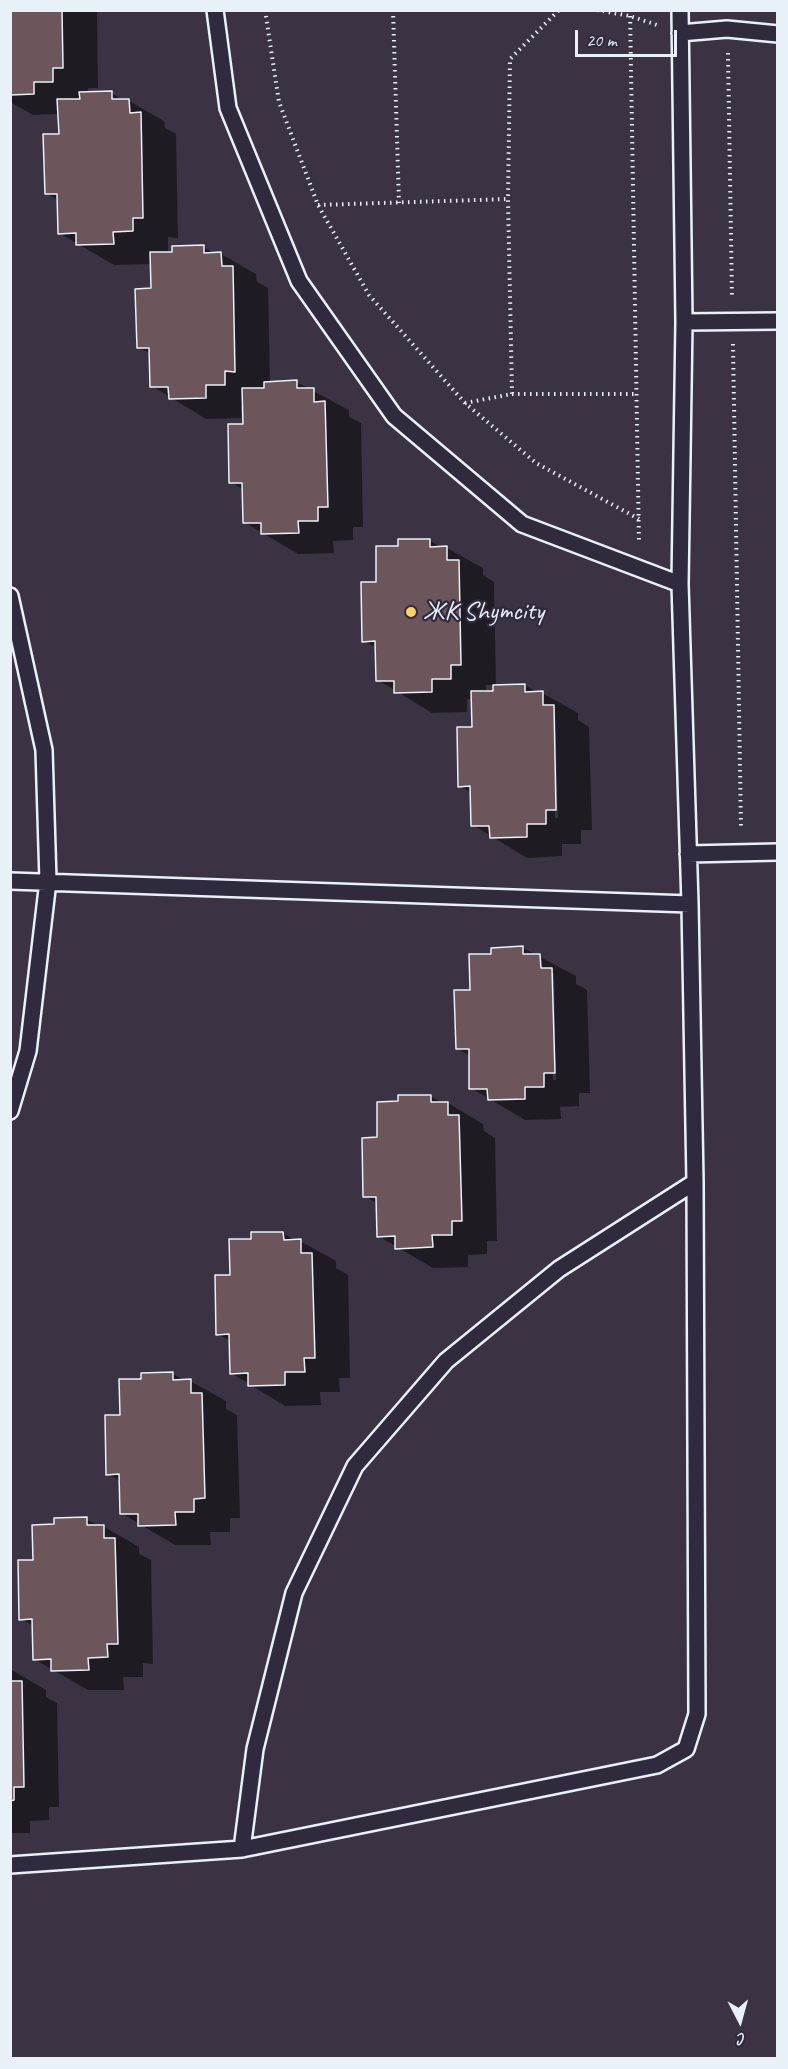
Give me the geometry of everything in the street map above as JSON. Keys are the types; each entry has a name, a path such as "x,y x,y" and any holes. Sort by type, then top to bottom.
{"lane":[{"path":"215,10 228,108 299,280 394,416 522,524 680,584"},
{"path":"10,1865 242,1849 657,1765 686,1749 697,1714 695,1182 690,904 680,584 684,321 680,10"},
{"path":"680,33 727,29 777,34"},
{"path":"684,321 777,321"},
{"path":"10,596 44,750 48,881 28,1052 10,1111"},
{"path":"688,854 777,852"},
{"path":"10,881 690,904"},
{"path":"242,1849 255,1749 294,1593 355,1466 446,1360 559,1269 695,1182"}],"path":[{"path":"265,10 279,102 318,205 369,295 465,403 536,463 639,519"},
{"path":"393,10 399,203"},
{"path":"512,394 508,199 510,59 559,10"},
{"path":"597,10 630,16 680,33"},
{"path":"630,10 640,569"},
{"path":"727,29 742,852"},
{"path":"318,205 508,199"},
{"path":"465,403 512,394 637,394"}],"building":[{"path":"10,10 62,10 63,68 53,68 53,82 34,82 34,94 10,95"},
{"path":"112,91 112,99 129,99 130,113 141,112 143,218 133,218 133,231 113,232 114,244 76,245 76,233 58,234 57,194 45,194 43,134 59,134 57,99 80,99 79,92"},
{"path":"204,245 204,253 221,252 222,266 233,266 235,372 225,371 225,385 206,385 206,398 169,399 168,387 150,387 149,348 137,348 135,289 151,288 150,252 172,252 172,246"},
{"path":"297,380 297,388 314,388 314,402 325,401 328,507 318,507 318,521 298,521 299,533 261,534 261,523 243,523 242,483 229,483 228,424 243,424 242,388 264,388 264,382"},
{"name":"ЖК Shymcity","path":"398,539 430,539 430,547 447,546 447,560 459,560 461,665 451,665 451,679 432,679 432,692 394,693 394,681 376,681 375,641 362,642 361,582 376,582 376,546 398,546"},
{"name":"ЖК Shymcity","path":"525,684 525,692 543,691 543,705 554,705 556,810 546,810 546,824 527,824 527,837 490,838 489,826 471,826 470,786 458,787 457,727 472,727 471,691 493,691 493,685"},
{"path":"523,946 523,954 540,954 541,968 552,968 555,1073 544,1073 544,1087 525,1087 525,1099 488,1100 487,1089 469,1089 469,1049 456,1049 454,990 470,990 469,954 491,954 491,948"},
{"path":"398,1095 431,1095 431,1102 448,1102 448,1115 459,1115 462,1221 452,1221 452,1235 432,1235 433,1247 395,1249 395,1236 377,1237 376,1197 363,1197 362,1138 377,1137 377,1102 398,1101"},
{"path":"251,1232 283,1232 284,1240 301,1239 301,1253 312,1253 315,1358 304,1358 305,1372 285,1372 285,1385 248,1386 248,1373 230,1374 229,1334 216,1335 215,1275 230,1275 229,1239 251,1239"},
{"path":"173,1372 173,1380 191,1379 191,1393 202,1393 205,1498 194,1499 194,1512 175,1512 176,1525 138,1526 138,1514 120,1514 119,1474 106,1475 105,1415 120,1415 119,1379 141,1379 141,1373"},
{"path":"87,1517 87,1525 104,1525 104,1538 115,1538 118,1644 107,1644 108,1657 88,1658 89,1670 51,1671 51,1659 33,1660 32,1619 19,1620 18,1560 33,1560 32,1525 54,1524 54,1518"},
{"path":"10,1676 11,1681 22,1681 24,1787 14,1787 14,1800 10,1801"}],"place":[{"name":"ЖК Shymcity","path":"411,612"}]}
